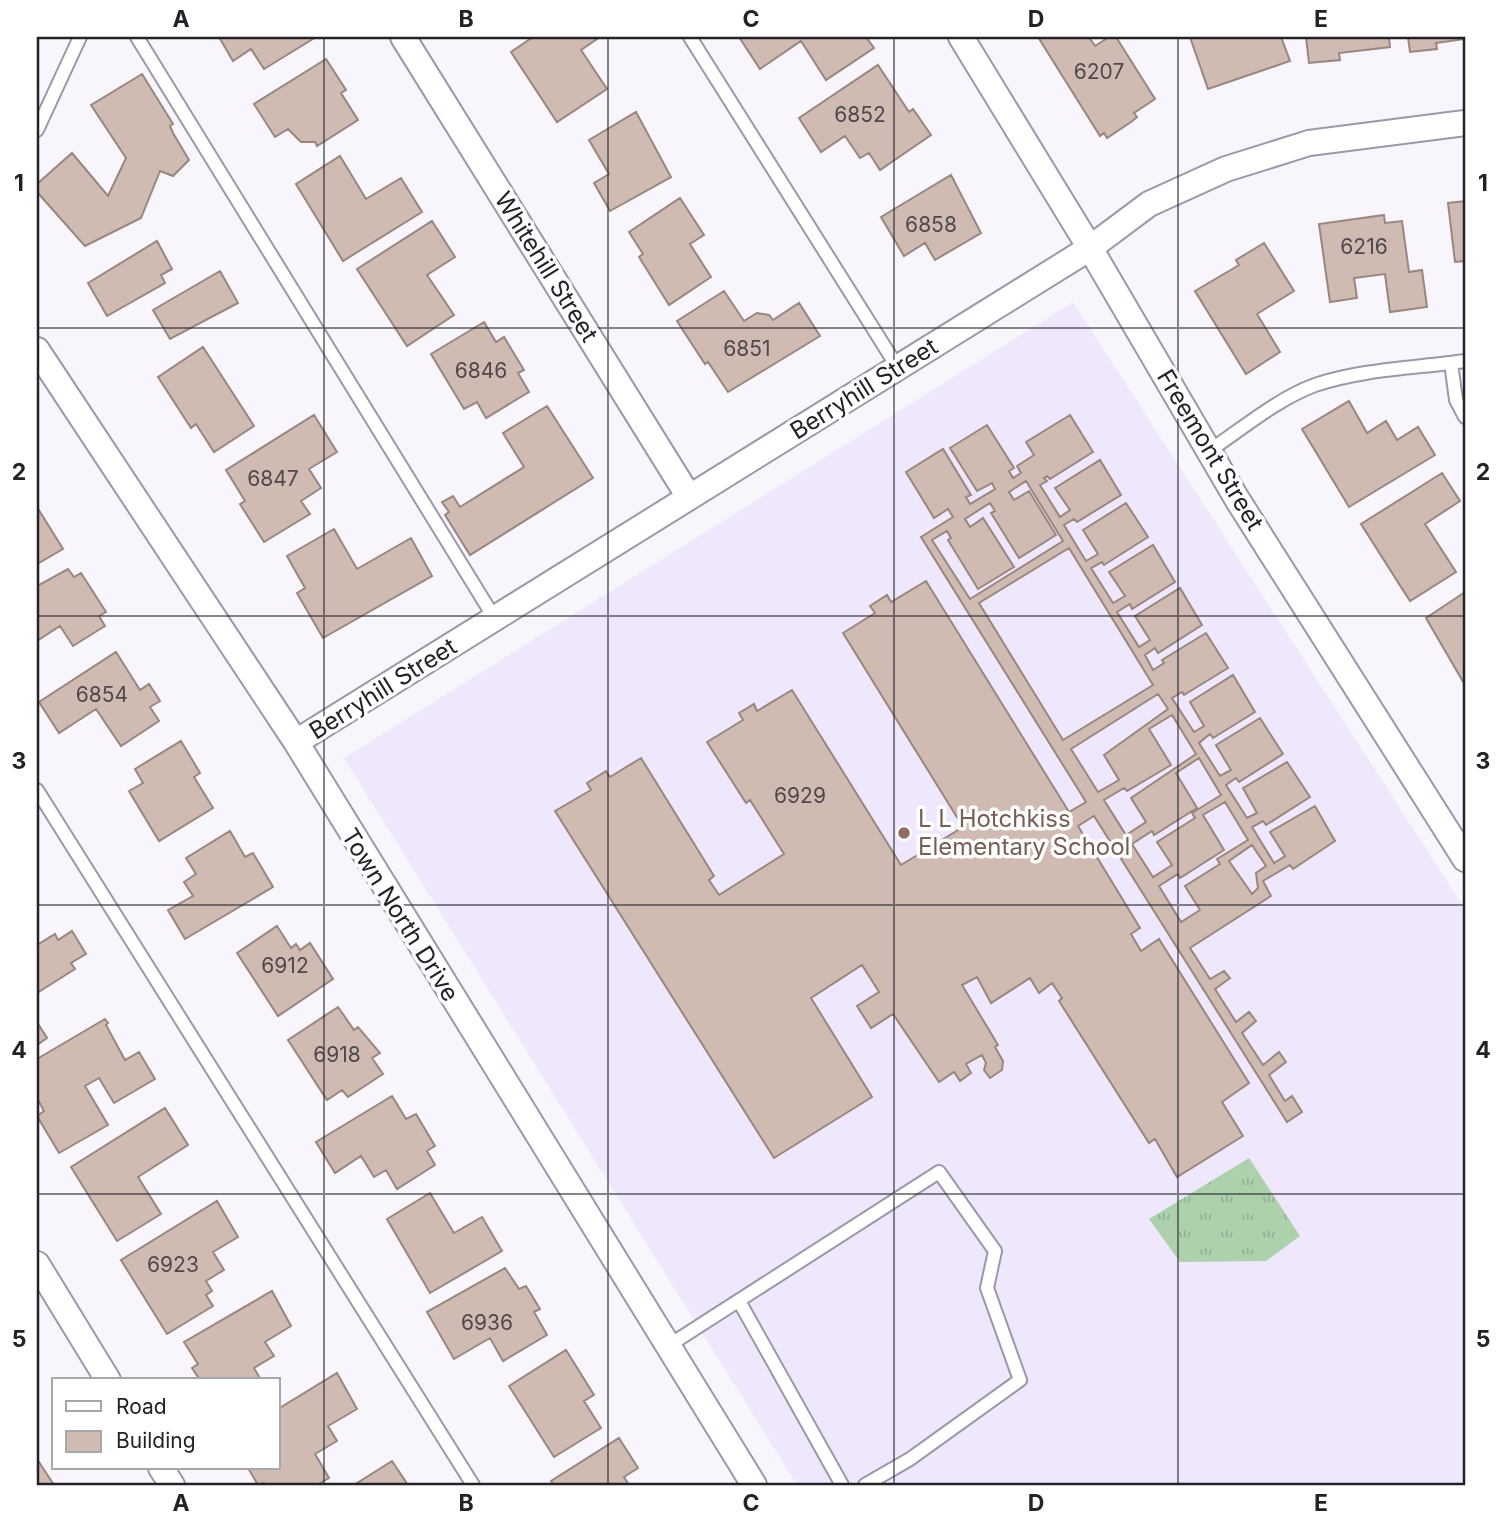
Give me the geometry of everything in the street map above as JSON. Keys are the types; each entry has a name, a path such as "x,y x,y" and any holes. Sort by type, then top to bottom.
{"street":[{"name":"Whitehill Street","path":"403,37 690,497"},
{"name":"Freemont Street","path":"961,37 1090,248 1237,499 1465,859"},
{"name":"Berryhill Street","path":"296,742 1090,248 1149,204 1226,169 1309,143 1465,123"},
{"name":"Town North Drive","path":"37,350 296,742 754,1485"},
{"path":"37,1264 107,1378"},
{"path":"162,1470 172,1485"}],"lane":[{"path":"37,130 80,37"},
{"path":"137,37 495,619"},
{"path":"690,37 898,368"},
{"path":"1209,451 1286,400 1315,385 1360,375 1465,361"},
{"path":"1451,363 1456,401 1465,418"},
{"path":"37,790 473,1485"},
{"path":"668,1346 939,1172 995,1251 987,1288 1020,1380 909,1459 865,1485"},
{"path":"739,1301 842,1485"}],"shaded area":[{"name":"L L Hotchkiss Elementary School","path":"1073,302 1465,909 1465,1485 797,1485 344,758"}],"green space":[{"path":"1249,1158 1300,1236 1266,1261 1180,1262 1149,1219"}],"building":[{"path":"219,37 316,37 264,69 251,49 233,61"},
{"path":"533,37 600,37 581,50 607,89 557,122 511,52"},
{"path":"739,37 866,37 874,48 826,80 801,41 760,69"},
{"path":"1038,37 1089,37 1095,46 1109,37 1116,37 1155,99 1134,113 1137,117 1131,122 1107,138 1104,133 1100,136"},
{"path":"1190,37 1281,37 1290,61 1208,89"},
{"path":"1306,37 1389,37 1390,47 1339,53 1340,60 1309,63"},
{"path":"1408,37 1465,39 1436,43 1437,49 1410,52"},
{"path":"326,59 346,90 341,93 358,120 317,146 315,142 301,142 288,129 275,137 254,104"},
{"path":"878,65 909,112 913,109 931,135 880,170 869,153 860,158 845,136 821,152 799,118"},
{"path":"142,74 173,124 170,126 173,133 189,160 173,176 160,171 141,218 85,246 37,192 37,184 72,153 108,196 126,158 91,105"},
{"path":"636,112 671,177 610,211 594,183 609,174 589,140"},
{"path":"340,156 366,199 401,178 422,212 343,261 296,184"},
{"path":"951,175 981,233 935,260 925,243 904,256 881,217"},
{"path":"680,198 704,235 690,244 711,277 669,305 639,257 643,254 629,232"},
{"path":"1465,201 1465,261 1455,262 1448,203"},
{"path":"1384,215 1385,223 1402,221 1409,272 1422,270 1427,307 1390,312 1385,274 1354,278 1357,298 1330,302 1319,224"},
{"path":"432,221 455,257 427,275 454,315 407,346 357,269"},
{"path":"157,241 172,269 161,275 165,283 107,316 88,283"},
{"path":"1264,243 1294,291 1257,314 1280,352 1246,374 1195,291 1239,265 1236,260"},
{"path":"220,271 238,303 170,339 153,310"},
{"path":"724,291 744,321 757,313 769,315 773,320 799,303 820,336 728,392 708,362 705,364 677,321"},
{"path":"484,322 496,342 504,337 524,370 518,373 529,392 486,418 477,402 464,409 431,354"},
{"path":"203,347 254,426 214,452 196,424 191,428 158,377"},
{"path":"1349,401 1367,433 1386,421 1397,440 1418,427 1435,455 1349,507 1302,429"},
{"path":"547,406 593,478 470,555 445,515 449,512 442,502 453,496 460,507 524,467 503,433"},
{"path":"314,415 337,452 309,469 321,488 301,501 310,514 264,542 240,504 245,501 226,470"},
{"path":"1070,415 1093,452 1050,479 1047,476 1044,478 1047,481 1040,485 1060,517 1070,510 1055,488 1100,460 1121,495 1077,522 1074,519 1064,525 1086,561 1098,554 1083,530 1126,503 1148,537 1104,565 1102,562 1091,568 1113,603 1125,596 1109,572 1153,545 1175,582 1132,609 1130,604 1117,612 1139,647 1150,640 1135,616 1180,588 1202,625 1158,653 1155,648 1145,655 1153,670 1164,663 1162,660 1206,633 1228,668 1184,695 1182,692 1172,698 1194,732 1204,726 1190,702 1233,675 1255,712 1213,738 1210,734 1199,743 1220,776 1231,770 1216,745 1260,718 1283,754 1239,782 1236,778 1226,785 1247,818 1257,813 1243,788 1287,762 1310,797 1266,825 1263,821 1252,827 1274,863 1285,856 1270,832 1315,806 1335,841 1293,869 1290,865 1263,881 1271,896 1190,948 1210,979 1224,971 1230,978 1215,989 1236,1022 1249,1012 1256,1021 1242,1033 1263,1065 1279,1052 1286,1062 1269,1075 1285,1101 1292,1096 1302,1112 1287,1122 1094,816 1078,826 1140,928 1131,934 1141,951 1159,939 1249,1083 1222,1102 1243,1136 1177,1177 1155,1139 1149,1143 1059,1001 1062,998 1052,983 1039,993 1030,978 991,1003 977,977 962,985 998,1045 995,1047 1003,1061 1002,1070 990,1078 984,1070 986,1063 982,1055 966,1064 971,1073 960,1081 954,1072 939,1082 893,1014 871,1028 857,1006 879,992 862,965 811,998 872,1097 774,1158 555,811 591,790 587,783 606,771 610,777 641,758 714,876 709,880 719,895 784,854 750,800 746,803 707,742 743,720 739,713 754,704 757,711 792,690 901,865 963,827 843,633 875,613 870,606 887,595 891,602 926,581 1069,812 1086,802 921,537 953,517 948,509 934,518 906,472 943,449 971,495 966,497 970,504 995,489 992,483 977,491 950,448 987,425 1014,468 1009,471 1013,478 1021,473 1017,466 1034,455 1026,442","holes":["1026,481 1063,541 970,599 932,540 947,531 951,538 948,540 978,589 1014,567 983,518 970,527 965,519 990,503 995,511 991,513 1019,558 1056,535 1029,491 1014,500 1009,492","1069,548 1153,685 1063,740 979,603","1158,694 1168,709 1104,755 1119,780 1098,792 1071,749","1172,715 1196,754 1131,798 1146,822 1126,835 1104,800 1124,788 1127,791 1171,765 1149,729","1199,758 1221,795 1192,813 1195,818 1157,842 1172,865 1153,877 1132,844 1152,831 1154,835 1197,808 1176,773","1225,802 1248,840 1217,859 1220,864 1185,886 1200,910 1181,922 1159,886 1178,874 1180,878 1224,850 1203,815","1252,845 1266,866 1256,873 1258,888 1252,894 1229,861"]},
{"path":"1442,473 1460,501 1425,524 1456,572 1410,601 1361,524"},
{"path":"37,507 63,549 37,564"},
{"path":"334,529 357,569 411,538 432,576 323,638 297,593 305,588 287,556"},
{"path":"68,569 74,577 81,573 106,612 99,616 105,626 73,646 60,626 37,641 37,586"},
{"path":"1465,592 1465,685 1426,618"},
{"path":"116,652 140,690 149,684 160,701 150,707 159,721 121,746 96,709 59,733 39,702"},
{"path":"181,741 200,773 194,777 213,808 159,841 129,791 143,783 135,769"},
{"path":"230,831 245,857 253,853 273,887 185,939 168,910 193,896 184,882 196,874 186,858"},
{"path":"277,926 291,948 296,944 300,950 310,943 333,979 278,1016 237,953"},
{"path":"72,931 86,954 71,963 75,969 37,993 37,945 55,934 58,940"},
{"path":"338,1007 354,1030 358,1027 380,1053 372,1058 383,1074 348,1097 342,1090 327,1100 288,1040"},
{"path":"105,1019 125,1060 139,1052 155,1079 114,1103 99,1078 85,1086 108,1125 59,1153 37,1116 44,1111 37,1098 37,1059"},
{"path":"37,1022 47,1038 37,1045"},
{"path":"392,1096 406,1119 416,1114 435,1146 427,1151 435,1165 397,1189 386,1170 374,1177 361,1156 335,1173 316,1142"},
{"path":"165,1108 188,1145 138,1177 161,1214 117,1241 71,1167"},
{"path":"430,1193 454,1233 482,1217 502,1251 430,1293 387,1219"},
{"path":"217,1201 238,1237 213,1252 224,1270 206,1281 212,1291 206,1295 213,1306 167,1334 121,1260"},
{"path":"505,1268 519,1289 526,1286 540,1309 534,1312 547,1335 503,1361 490,1338 454,1359 427,1312"},
{"path":"272,1291 291,1326 265,1342 274,1356 254,1368 260,1378 199,1378 192,1368 198,1364 184,1342"},
{"path":"566,1350 594,1395 584,1401 601,1428 554,1457 509,1386"},
{"path":"337,1373 357,1409 328,1426 337,1441 315,1454 329,1478 317,1485 258,1485 249,1470 280,1470 280,1408"},
{"path":"619,1438 638,1468 624,1477 629,1485 554,1485 551,1481"},
{"path":"37,1459 54,1485 37,1485"},
{"path":"392,1461 408,1485 354,1485"}],"place":[{"name":"L L Hotchkiss Elementary School","path":"904,833"}]}
